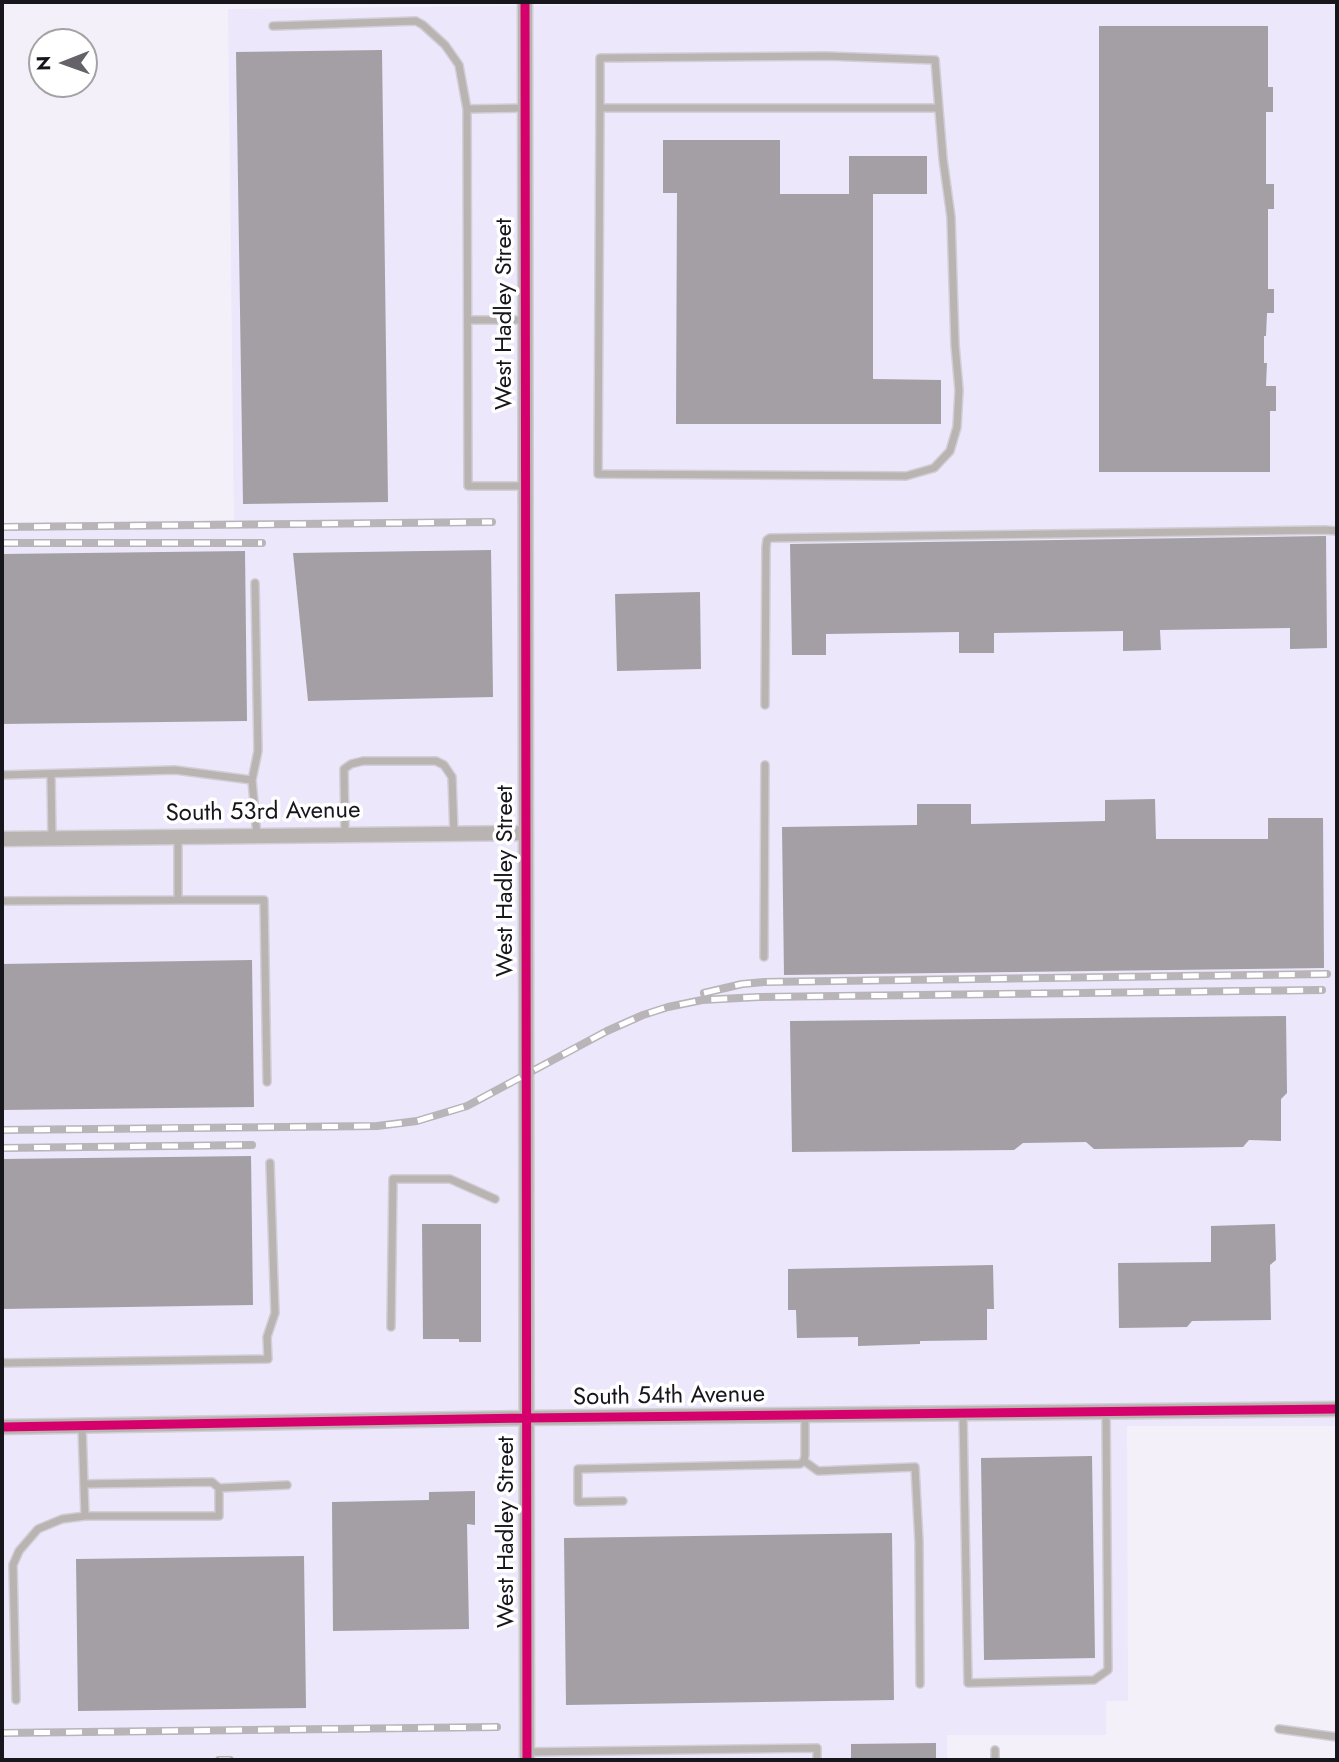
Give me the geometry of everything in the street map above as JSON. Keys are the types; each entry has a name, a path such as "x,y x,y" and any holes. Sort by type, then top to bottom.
{"street":[{"name":"West Hadley Street","path":"525,2 527,1756"},
{"name":"South 53rd Avenue","path":"2,839 525,833"},
{"name":"South 54th Avenue","path":"2,1427 1337,1409"}],"lane":[{"path":"273,26 416,21 445,45 459,65 467,109 468,486 525,486"},
{"path":"813,56 935,60 938,108 951,217 958,390 957,427 950,451 934,468 906,476 598,474 600,58 813,56"},
{"path":"467,109 525,108"},
{"path":"600,108 938,108"},
{"path":"468,320 525,320"},
{"path":"765,705 766,547 770,538 1337,531"},
{"path":"254,583 258,751 252,780 257,836"},
{"path":"345,835 344,769 363,761 436,761 444,765 452,777 454,834"},
{"path":"764,957 765,765"},
{"path":"2,775 175,770 252,780"},
{"path":"51,774 52,838"},
{"path":"178,837 178,900"},
{"path":"2,901 264,900 267,1082"},
{"path":"2,1363 268,1359 267,1337 275,1313 270,1163"},
{"path":"391,1327 393,1179 450,1179 495,1199"},
{"path":"962,1413 968,1684 1094,1680 1108,1670 1106,1412"},
{"path":"804,1461 805,1415"},
{"path":"82,1425 85,1516"},
{"path":"622,1501 578,1502 578,1469 794,1466 804,1461"},
{"path":"804,1461 818,1471 915,1467 919,1542 920,1684"},
{"path":"84,1484 212,1482 219,1488 287,1485"},
{"path":"16,1700 13,1565 19,1551 38,1529 62,1519 85,1516 219,1516 219,1488"},
{"path":"1279,1729 1337,1737"},
{"path":"527,1756 817,1748 817,1760"},
{"path":"995,1750 995,1760"}],"shaded area":[{"path":"874,2 1324,2 1337,7 1337,1426 1127,1426 1128,1701 1106,1701 1106,1735 947,1735 947,1760 2,1760 2,523 234,520 228,9"}],"building":[{"path":"1099,26 1268,26 1268,87 1273,87 1273,112 1266,112 1266,184 1274,184 1274,209 1268,209 1268,289 1274,289 1274,313 1267,313 1264,363 1267,363 1266,386 1276,386 1276,411 1270,411 1270,472 1099,472"},
{"path":"382,50 388,502 243,504 236,52"},
{"path":"663,140 780,140 780,194 849,194 849,156 927,156 927,194 873,194 873,379 941,380 941,424 676,424 677,193 663,193"},
{"path":"1326,536 1327,648 1290,649 1290,628 1160,630 1161,650 1123,651 1123,631 994,633 994,653 959,653 959,632 826,634 826,655 792,655 790,544"},
{"path":"491,550 493,697 308,701 293,553"},
{"path":"245,551 247,721 2,724 2,554"},
{"path":"700,592 701,669 617,671 615,594"},
{"path":"1155,799 1156,839 1268,839 1268,818 1323,818 1324,968 784,975 782,827 917,825 917,804 971,804 971,824 1105,821 1105,800"},
{"path":"252,960 254,1107 2,1110 2,964"},
{"path":"1286,1016 1287,1093 1281,1099 1281,1141 1249,1140 1243,1147 1094,1149 1086,1142 1023,1143 1014,1150 792,1152 790,1021"},
{"path":"251,1156 253,1305 2,1309 2,1159"},
{"path":"422,1224 481,1224 481,1342 423,1339"},
{"path":"1275,1224 1276,1260 1270,1265 1271,1320 1192,1321 1187,1327 1119,1328 1118,1263 1211,1262 1211,1226"},
{"path":"993,1265 994,1309 987,1309 987,1340 920,1341 920,1344 858,1346 858,1337 797,1338 796,1310 788,1310 788,1269"},
{"path":"1092,1456 1095,1658 984,1660 981,1458"},
{"path":"475,1491 475,1525 467,1524 469,1629 333,1631 332,1502 429,1500 429,1492"},
{"path":"892,1533 894,1700 566,1705 564,1538"},
{"path":"304,1556 306,1708 78,1711 76,1559"},
{"path":"936,1743 936,1760 851,1760 851,1744"}],"railway":[{"path":"2,527 492,522"},
{"path":"2,543 262,543"},
{"path":"704,993 764,982 1327,974"},
{"path":"2,1130 377,1126 417,1121 467,1106 607,1031 643,1015 702,1000 1322,990"},
{"path":"2,1148 252,1145"},
{"path":"2,1733 497,1727"},
{"path":"219,1760 230,1760"}],"cycle path":[{"path":"525,2 527,1760"},
{"path":"2,1427 1337,1409"}]}
